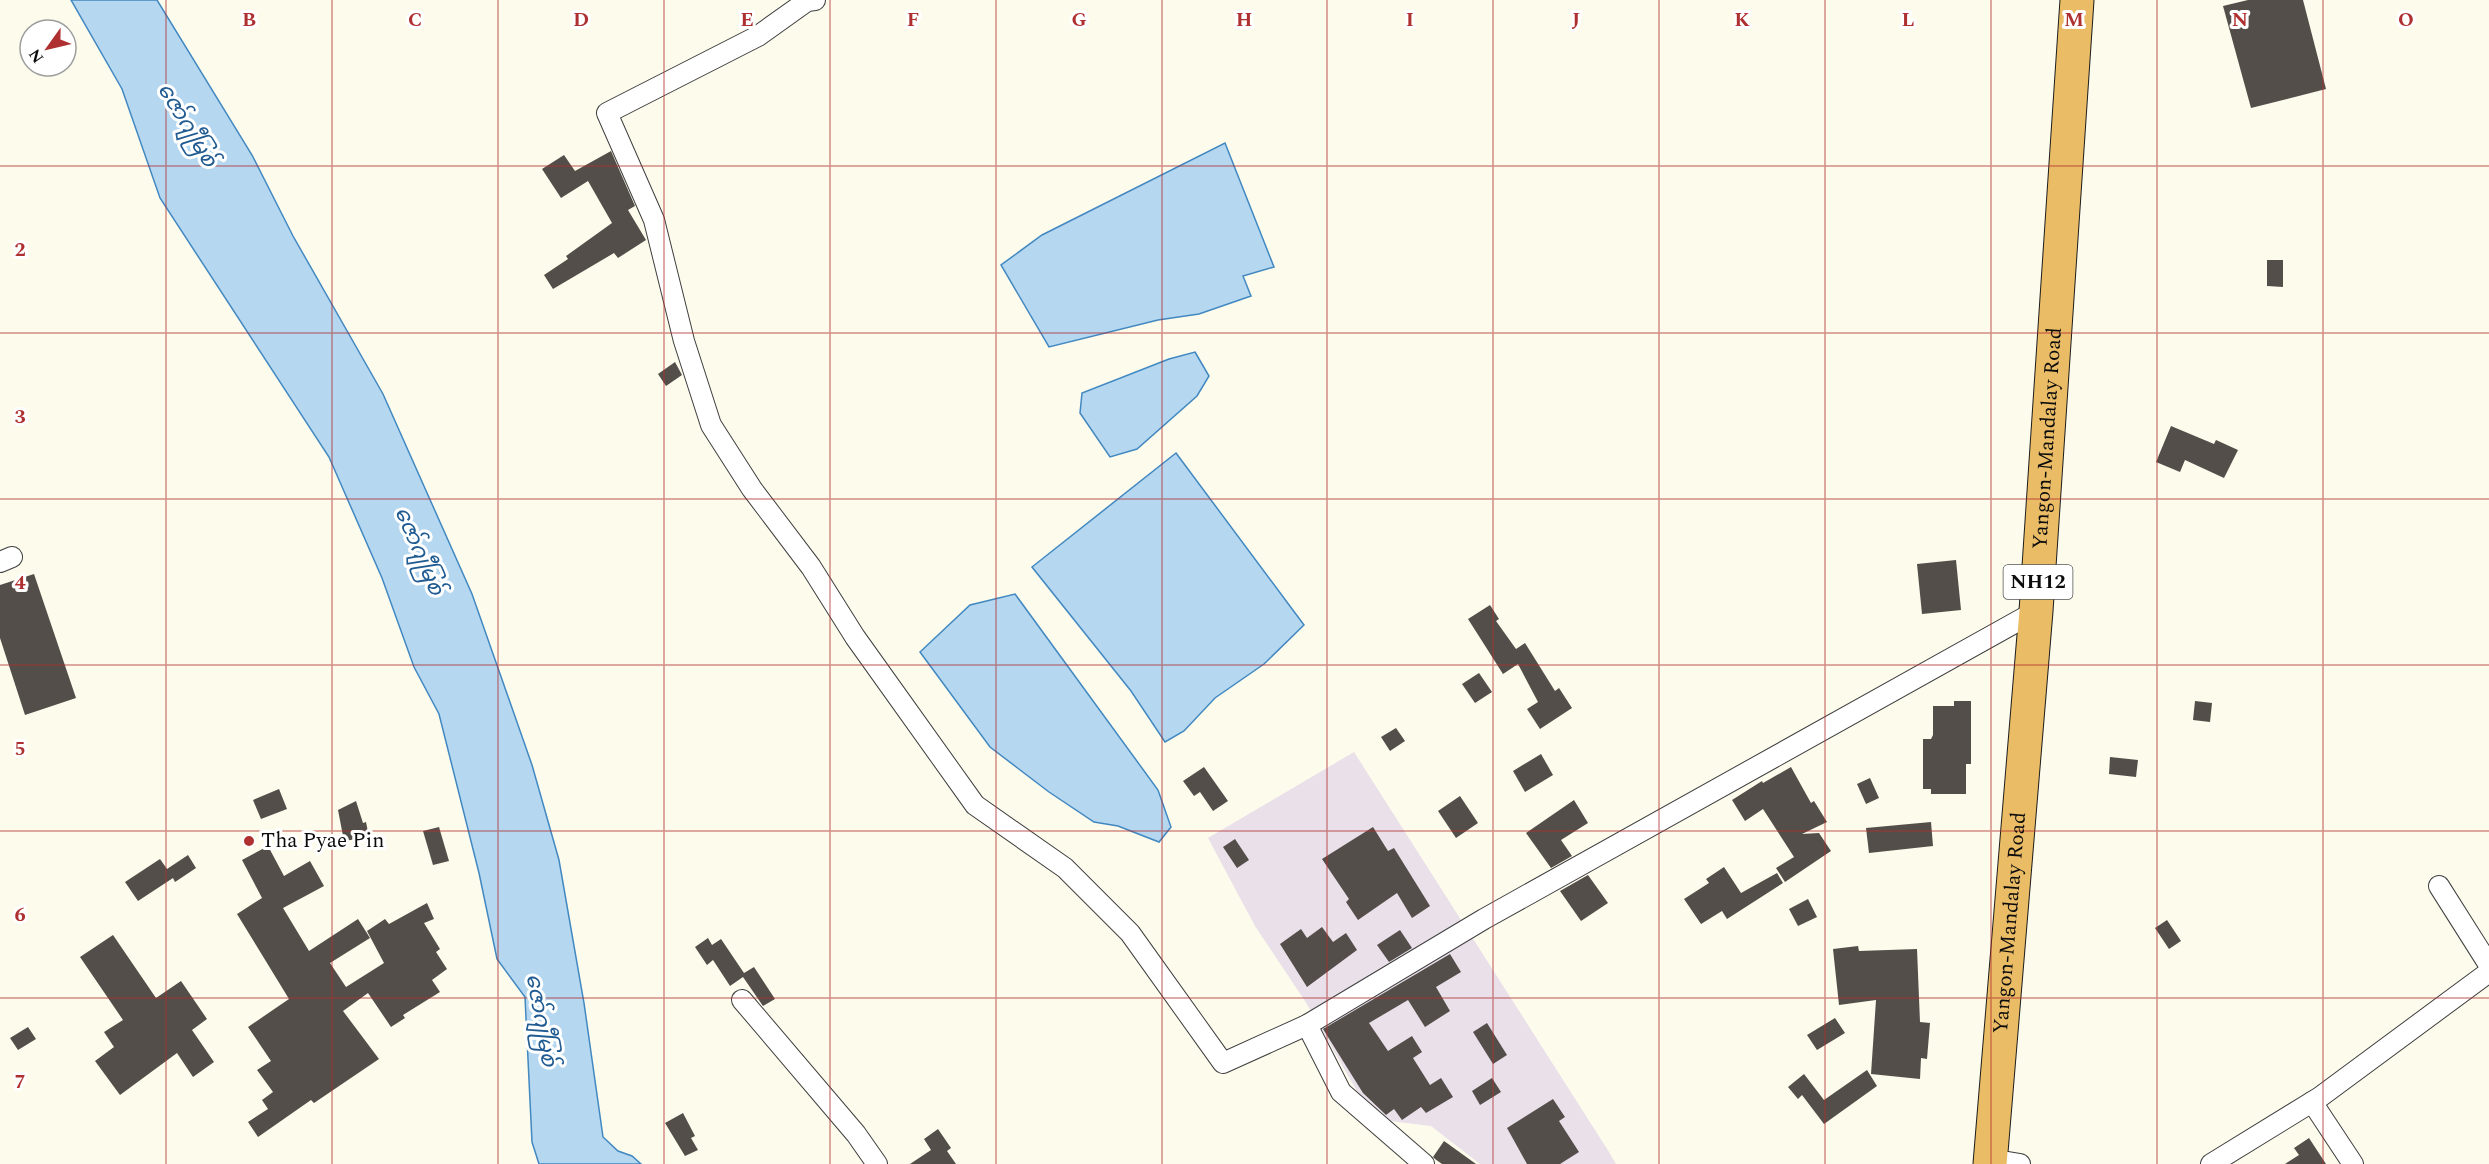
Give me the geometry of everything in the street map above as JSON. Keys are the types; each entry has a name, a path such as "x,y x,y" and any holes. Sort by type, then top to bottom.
{"highway":[{"name":"Yangon-Mandalay Road","path":"2000,1162 2077,0"}],"street":[{"path":"815,0 807,1 758,36 608,113 654,220 684,341 711,425 752,489 811,567 855,637 975,805 1065,868 1130,933 1223,1063 1307,1025 1484,919 2036,611"},
{"path":"2439,886 2489,966"},
{"path":"2211,1164 2312,1102 2489,972"},
{"path":"742,1000 856,1134 877,1164"},
{"path":"1307,1025 1341,1092 1424,1164"},
{"path":"2312,1102 2353,1164"}],"shaded area":[{"path":"1354,752 1616,1164 1480,1164 1431,1126 1373,1119 1305,1001 1255,926 1208,838"}],"water":[{"name":"ဇော်ဂျီမြစ်","path":"71,0 157,0 252,155 293,236 383,394 472,594 532,765 559,860 584,1003 603,1137 618,1151 632,1156 641,1164 539,1164 532,1142 525,997 497,959 479,873 439,714 414,667 382,578 329,457 160,198 122,89"},
{"path":"1225,143 1274,267 1243,276 1251,296 1199,314 1158,320 1049,347 1001,265 1042,235"},
{"path":"1195,352 1209,376 1197,396 1137,449 1110,457 1080,413 1082,393 1169,359"},
{"path":"1176,453 1304,625 1264,664 1215,698 1184,731 1165,742 1131,691 1032,567"},
{"path":"1015,594 1158,790 1171,827 1159,842 1118,826 1094,822 1049,792 990,747 920,652 970,605"}],"building":[{"path":"2248,0 2303,0 2326,89 2251,108 2223,6"},
{"path":"611,151 635,206 628,210 646,240 618,258 614,253 553,289 544,275 568,259 566,256 612,223 588,181 561,198 542,169 564,155 575,171"},
{"path":"2267,260 2283,260 2283,287 2267,286"},
{"path":"675,362 682,375 666,386 658,374"},
{"path":"2171,426 2214,444 2216,440 2238,450 2224,478 2185,460 2180,472 2156,462"},
{"path":"1956,560 1961,610 1922,614 1917,564"},
{"path":"34,574 76,698 25,715 0,638 0,585"},
{"path":"1490,605 1499,619 1496,621 1516,649 1525,643 1555,691 1559,688 1572,708 1540,729 1527,709 1538,702 1518,664 1503,674 1468,619"},
{"path":"1479,673 1492,692 1475,703 1462,684"},
{"path":"1954,701 1971,701 1971,764 1966,764 1966,794 1931,794 1931,789 1923,789 1923,739 1931,739 1933,735 1933,706 1954,706"},
{"path":"2195,701 2212,703 2210,722 2193,720"},
{"path":"1396,728 1405,741 1390,751 1381,737"},
{"path":"1541,754 1553,775 1525,792 1513,771"},
{"path":"2110,757 2138,760 2136,777 2109,774"},
{"path":"1204,767 1228,801 1213,811 1200,792 1194,796 1183,781"},
{"path":"1791,767 1811,803 1814,801 1827,822 1802,834 1819,833 1831,851 1785,882 1776,868 1794,857 1763,809 1745,821 1732,800 1762,781 1763,783"},
{"path":"1870,778 1879,798 1866,804 1857,784"},
{"path":"279,789 287,809 261,819 253,800"},
{"path":"1460,796 1478,823 1456,838 1438,811"},
{"path":"1574,800 1588,823 1561,840 1572,856 1551,868 1526,833"},
{"path":"356,801 363,823 366,822 369,837 344,841 338,810"},
{"path":"1931,822 1933,846 1869,853 1866,828"},
{"path":"439,827 449,861 433,865 423,831"},
{"path":"1373,827 1388,851 1394,848 1430,906 1412,918 1397,893 1358,920 1346,902 1349,899 1322,859"},
{"path":"1235,839 1249,860 1237,868 1223,847"},
{"path":"268,846 284,876 310,861 324,886 283,908 309,951 358,919 370,938 330,963 346,987 384,963 367,931 385,919 389,924 427,903 434,919 424,923 440,949 436,952 447,969 432,980 440,992 403,1015 405,1018 391,1027 368,993 343,1011 379,1059 314,1103 311,1100 258,1137 248,1122 268,1109 262,1100 273,1092 257,1070 271,1061 248,1027 289,999 237,914 262,898 242,860"},
{"path":"188,855 196,868 175,882 173,878 138,901 125,882 160,859 167,869"},
{"path":"1724,867 1741,893 1777,873 1783,883 1727,919 1722,911 1701,924 1684,899 1709,883 1706,879"},
{"path":"1588,875 1608,903 1581,921 1560,891"},
{"path":"1808,899 1817,917 1798,926 1789,909"},
{"path":"2167,920 2181,941 2169,949 2155,928"},
{"path":"1322,927 1333,942 1346,933 1357,950 1307,987 1280,944 1301,929 1307,938"},
{"path":"1400,930 1412,948 1389,962 1377,945"},
{"path":"113,935 156,998 181,981 207,1019 192,1030 214,1062 193,1077 177,1053 120,1095 95,1061 114,1047 104,1032 123,1020 80,957"},
{"path":"708,938 712,945 721,939 744,973 754,967 775,999 763,1006 743,977 730,986 713,960 707,965 695,947"},
{"path":"1858,946 1859,951 1917,949 1920,1022 1930,1023 1927,1059 1921,1058 1920,1079 1871,1074 1876,1000 1839,1005 1833,949"},
{"path":"1450,954 1461,972 1436,987 1450,1011 1425,1027 1408,1000 1369,1023 1388,1051 1412,1036 1422,1052 1413,1058 1430,1085 1441,1078 1453,1097 1426,1113 1421,1107 1402,1120 1394,1109 1386,1115 1363,1093 1323,1029"},
{"path":"1835,1018 1845,1033 1817,1050 1807,1035"},
{"path":"1487,1023 1507,1055 1493,1064 1473,1032"},
{"path":"28,1027 36,1039 18,1050 10,1038"},
{"path":"1867,1070 1877,1086 1824,1124 1802,1095 1798,1099 1788,1087 1804,1074 1824,1100"},
{"path":"1492,1078 1501,1092 1480,1105 1472,1091"},
{"path":"1553,1099 1565,1117 1559,1121 1579,1152 1560,1164 1527,1164 1507,1128"},
{"path":"683,1113 695,1136 691,1138 698,1150 685,1156 665,1123"},
{"path":"938,1129 951,1148 947,1151 956,1164 910,1164 931,1150 924,1139"},
{"path":"2309,1138 2326,1164 2285,1164 2299,1155 2294,1148"},
{"path":"1444,1141 1476,1164 1442,1164 1435,1159 1433,1157"}],"place":[{"name":"Tha Pyae Pin","path":"249,841"}]}
